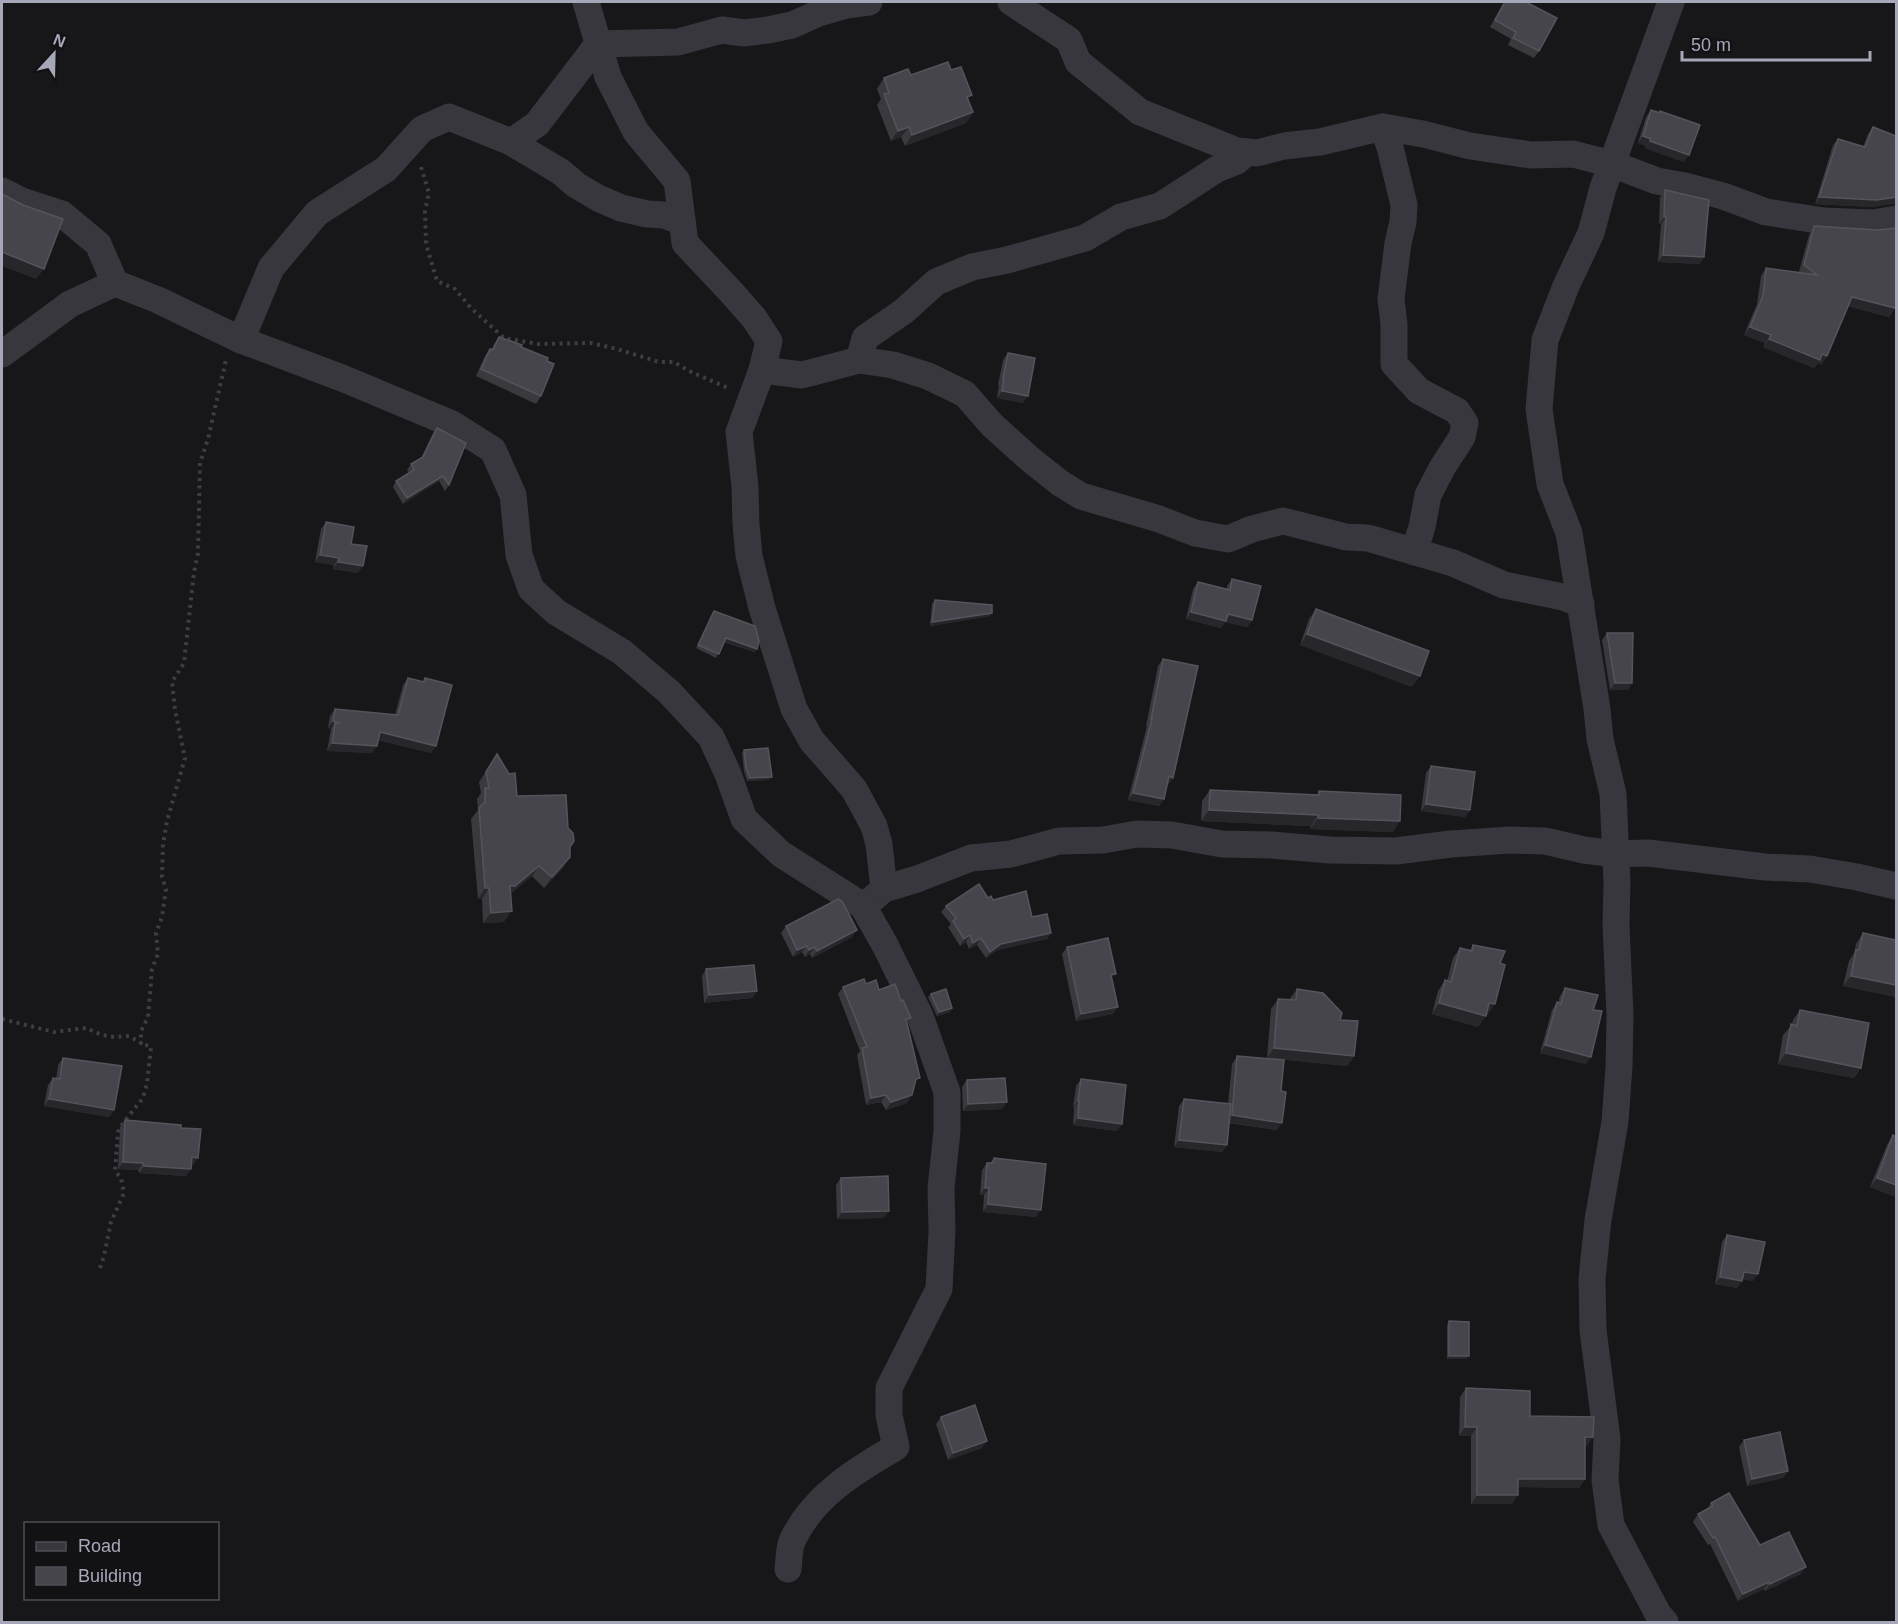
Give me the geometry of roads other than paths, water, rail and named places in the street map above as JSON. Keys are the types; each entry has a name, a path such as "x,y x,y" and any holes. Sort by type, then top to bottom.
{"street":[{"path":"586,2 608,77 636,132 677,181 685,243 754,318 769,341 762,370 739,432 749,556 762,608 794,709 812,741 854,789 874,826 879,844 884,889"},
{"path":"597,44 678,42 722,30 744,33 768,30 792,25 819,13 846,5 869,2"},
{"path":"1011,2 1069,40 1078,62 1140,112 1237,151 1257,153 1383,127 1424,134 1470,146 1531,155 1573,154 1612,164 1657,181 1704,191 1766,212 1824,221 1873,223 1896,219"},
{"path":"1665,1623 1611,1526 1605,1480 1607,1439 1593,1330 1593,1279 1598,1220 1615,1122 1619,1067 1620,1015 1613,794 1600,739 1569,533 1550,484 1539,410 1545,340 1566,286 1591,233 1603,188 1671,2"},
{"path":"511,142 537,124 597,44"},
{"path":"238,339 271,268 317,213 386,169 422,129 449,117 511,142 561,171 576,185 598,198 621,208 664,215 682,222"},
{"path":"1383,127 1404,205 1391,298 1394,324 1394,364 1419,391 1457,411 1465,423 1462,437 1428,495 1422,527 1414,552"},
{"path":"859,360 865,338 904,311 936,282 972,267 1085,238 1121,217 1160,206 1217,169 1237,161 1247,152"},
{"path":"2,191 22,201 62,214 98,244 115,283 158,300 238,339 342,378 452,424 493,450 513,495 519,555 531,589 556,612 622,652 669,692 711,737 728,774 744,819 781,854 863,906 920,1016 947,1092 947,1131 941,1188 942,1231 939,1289 890,1388 889,1414 896,1447 860,1468 828,1492 805,1520 791,1543 788,1569"},
{"path":"2,354 70,304 115,283"},
{"path":"762,370 802,375 859,360 893,365 928,376 965,394 992,425 1060,483 1081,496 1159,519 1196,533 1228,539 1252,529 1283,521 1346,537 1368,538 1453,563 1504,585 1563,597 1581,604"},
{"path":"863,906 884,889 971,858 1011,854 1059,841 1103,840 1137,834 1172,835 1222,844 1330,850 1396,851 1510,840 1545,841 1615,854 1648,853 1765,867 1810,869 1896,886"},
{"path":"879,844 895,853 917,879"}]}
